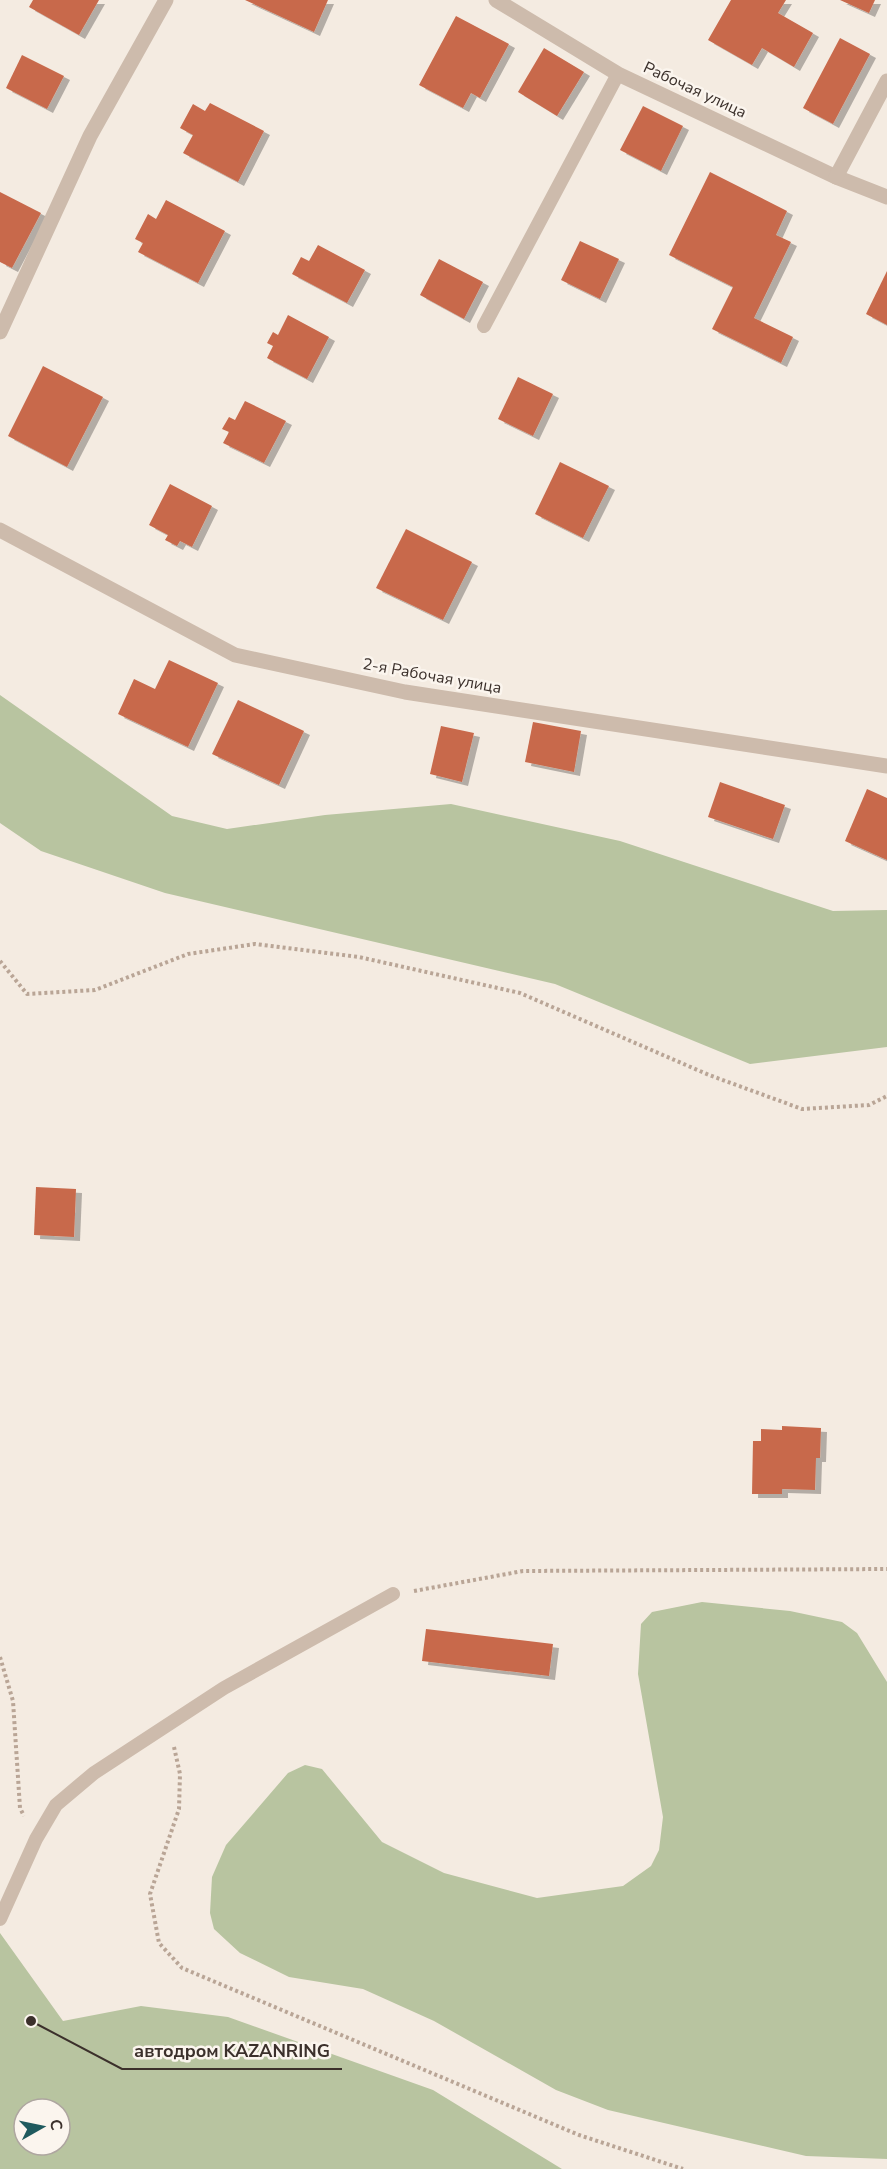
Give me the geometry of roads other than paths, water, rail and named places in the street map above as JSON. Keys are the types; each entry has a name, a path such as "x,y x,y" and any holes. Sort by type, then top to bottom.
{"street":[{"path":"0,332 90,136 166,0"},
{"name":"Рабочая улица","path":"496,0 618,74 836,177 887,197"},
{"path":"836,177 887,81"},
{"name":"2-я Рабочая улица","path":"0,530 235,655 405,692 887,766"}],"lane":[{"path":"484,326 618,74"},
{"path":"0,1919 36,1839 56,1805 94,1773 224,1688 393,1594"}],"place":[{"name":"автодром KAZANRING","path":"31,2021"}]}
